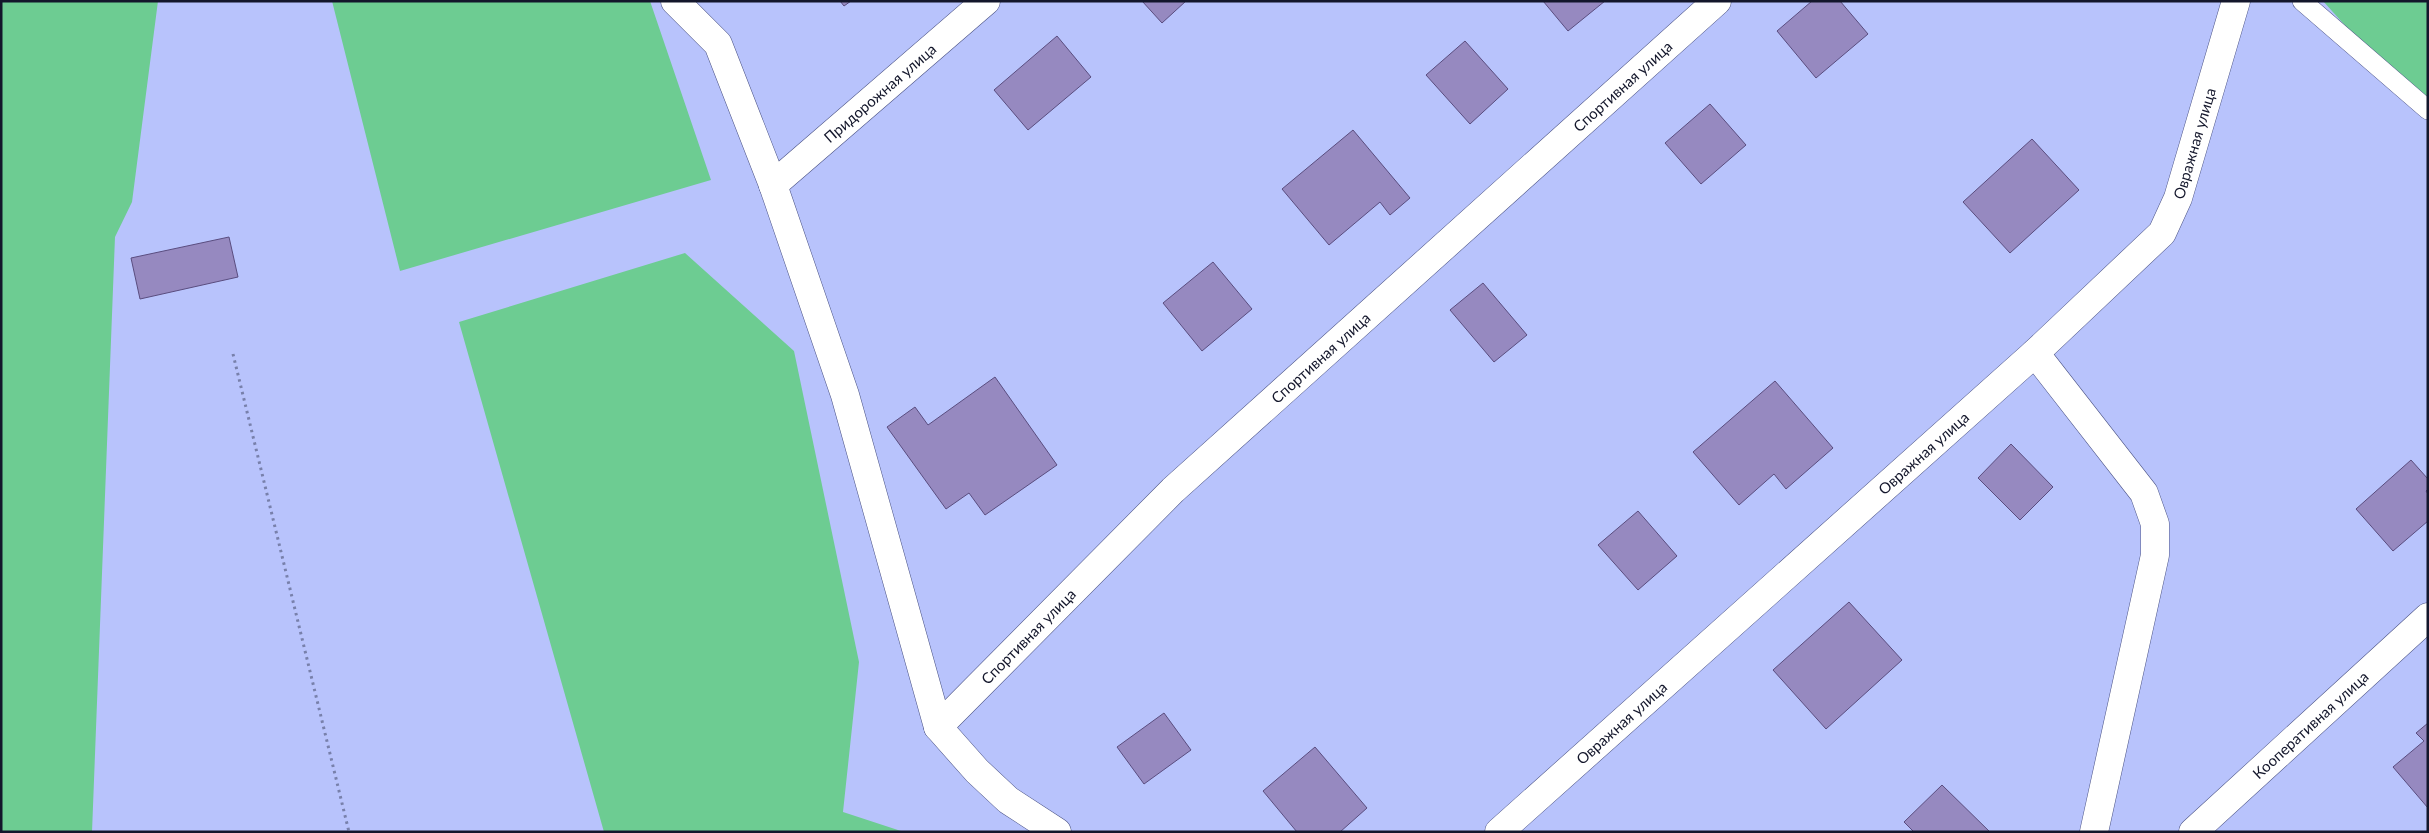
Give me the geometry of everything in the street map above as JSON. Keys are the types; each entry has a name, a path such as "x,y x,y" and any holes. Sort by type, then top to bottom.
{"street":[{"path":"676,1 718,44 773,185 845,396 938,727 977,771 1008,800 1057,832"},
{"name":"Придорожная улица","path":"773,185 986,1"},
{"name":"Спортивная улица","path":"938,727 1173,490 1717,1"},
{"name":"Овражная улица","path":"1499,832 2035,353 2162,233 2178,198 2236,1"},
{"path":"2035,353 2144,493 2155,524 2155,556 2094,832"},
{"name":"Кооперативная улица","path":"2193,832 2428,617"}],"lane":[{"path":"2302,1 2428,110"}],"path":[{"path":"232,354 349,832"}],"green space":[{"path":"1,1 158,1 132,202 115,237 92,832 1,832"},
{"path":"332,1 650,1 711,180 400,271"},
{"path":"2323,1 2428,1 2428,118"},
{"path":"685,253 794,351 859,662 843,812 904,832 604,832 459,322"}],"building":[{"path":"840,1 851,1 844,6"},
{"path":"1142,1 1186,1 1162,23"},
{"path":"1543,1 1605,1 1568,31"},
{"path":"1812,1 1840,1 1868,34 1816,78 1777,31"},
{"path":"1057,36 1091,77 1028,130 994,90"},
{"path":"1465,41 1508,89 1470,124 1426,75"},
{"path":"1710,104 1746,145 1701,184 1665,143"},
{"path":"1353,130 1410,198 1390,215 1380,202 1329,245 1282,189"},
{"path":"2032,139 2079,190 2010,253 1963,202"},
{"path":"229,237 238,277 140,299 131,258"},
{"path":"1213,262 1252,309 1202,351 1163,303"},
{"path":"1483,283 1527,335 1494,362 1450,310"},
{"path":"995,377 1057,465 985,515 969,493 946,509 887,427 915,407 928,425"},
{"path":"1775,381 1833,448 1786,489 1774,474 1739,505 1693,452"},
{"path":"2011,444 2053,487 2020,520 1978,478"},
{"path":"2411,460 2428,479 2428,489 2426,491 2428,494 2428,521 2393,551 2356,509"},
{"path":"1638,511 1677,556 1638,590 1598,545"},
{"path":"1849,602 1902,660 1826,729 1773,670"},
{"path":"1164,713 1191,750 1144,784 1117,747"},
{"path":"2428,723 2428,808 2393,767 2424,741 2416,733"},
{"path":"1315,747 1367,808 1340,832 1297,832 1263,791"},
{"path":"1942,785 1990,832 1914,832 1904,822"}]}
